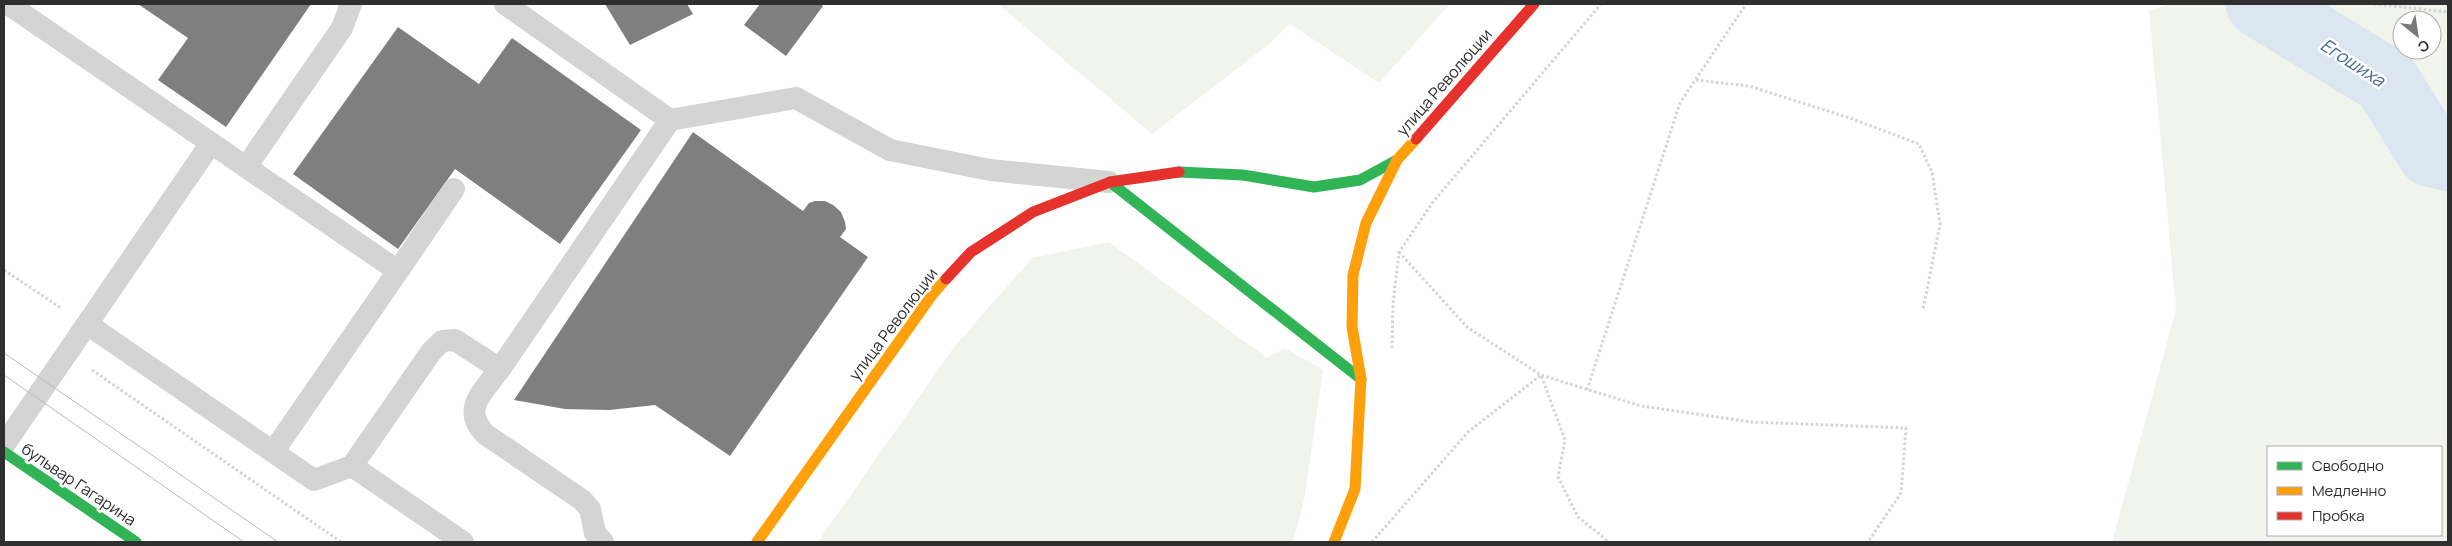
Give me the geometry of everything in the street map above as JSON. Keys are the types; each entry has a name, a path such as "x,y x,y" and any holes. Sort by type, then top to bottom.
{"main road":[{"name":"улица Революции","path":"1334,542 1355,489 1361,379 1352,327 1353,275 1366,223 1398,160 1534,4"},
{"name":"улица Революции","path":"758,542 932,295 971,252 1033,212 1110,182 1172,172 1243,176 1314,187 1360,180 1398,160"},
{"path":"1110,182 1361,379"},
{"name":"бульвар Гагарина","path":"4,452 136,542"}],"lane":[{"path":"8,4 398,271"},
{"path":"246,167 342,28 351,4"},
{"path":"505,4 670,120 796,98 890,150 990,170 1110,182"},
{"path":"602,542 595,533 590,509 582,500 485,434 475,424 473,412 500,369 670,120"},
{"path":"4,445 211,143"},
{"path":"273,452 454,189"},
{"path":"87,324 314,480 352,466 430,352 442,341 455,340 500,369"},
{"path":"352,466 463,542"}],"path":[{"path":"1433,202 1601,4"},
{"path":"1587,390 1680,103 1746,4"},
{"path":"2374,4 2448,12"},
{"path":"1696,80 1749,86 1850,118 1919,144 1932,172 1940,224 1923,310"},
{"path":"1399,252 1466,326 1541,375 1641,406 1752,422 1906,428 1901,493 1868,542"},
{"path":"4,270 87,324"},
{"path":"67,352 341,542"},
{"path":"1372,542 1468,432 1541,375"},
{"path":"1541,375 1565,440 1558,477 1578,517 1608,542"}],"shaded area":[{"path":"998,4 1450,4 1379,83 1290,24 1268,45 1152,134"},
{"path":"2169,4 2448,4 2448,542 2112,542 2176,310 2149,11"},
{"path":"1109,242 1267,358 1285,348 1323,370 1304,500 1293,542 818,542 954,347 1032,258"}],"building":[{"path":"138,4 311,4 226,127 158,80 188,38"},
{"path":"605,4 687,4 693,14 630,45"},
{"path":"760,4 820,4 823,6 786,56 744,25"},
{"path":"398,27 479,84 512,38 641,130 560,244 455,169 398,249 293,174"},
{"path":"693,132 803,211 809,203 815,201 825,201 833,205 841,212 845,222 846,229 840,237 868,257 730,456 655,405 609,410 565,409 514,400"}],"waterway":[{"name":"Егошиха","path":"2260,4 2386,81 2431,153 2448,157"}],"tram line":[{"path":"4,353 278,542"},
{"path":"4,375 244,542"}],"traffic: fast":[{"path":"1179,172 1243,175 1314,187 1360,180 1397,160"},
{"path":"1110,182 1361,379"},
{"path":"4,452 136,542"}],"traffic: slow":[{"path":"1334,542 1355,489 1361,379 1352,327 1353,275 1366,223 1397,160 1416,139"},
{"path":"757,542 932,295 946,279"}],"traffic: jam":[{"path":"1416,139 1534,4"},
{"path":"946,279 971,252 1033,212 1110,182 1179,172"}]}
